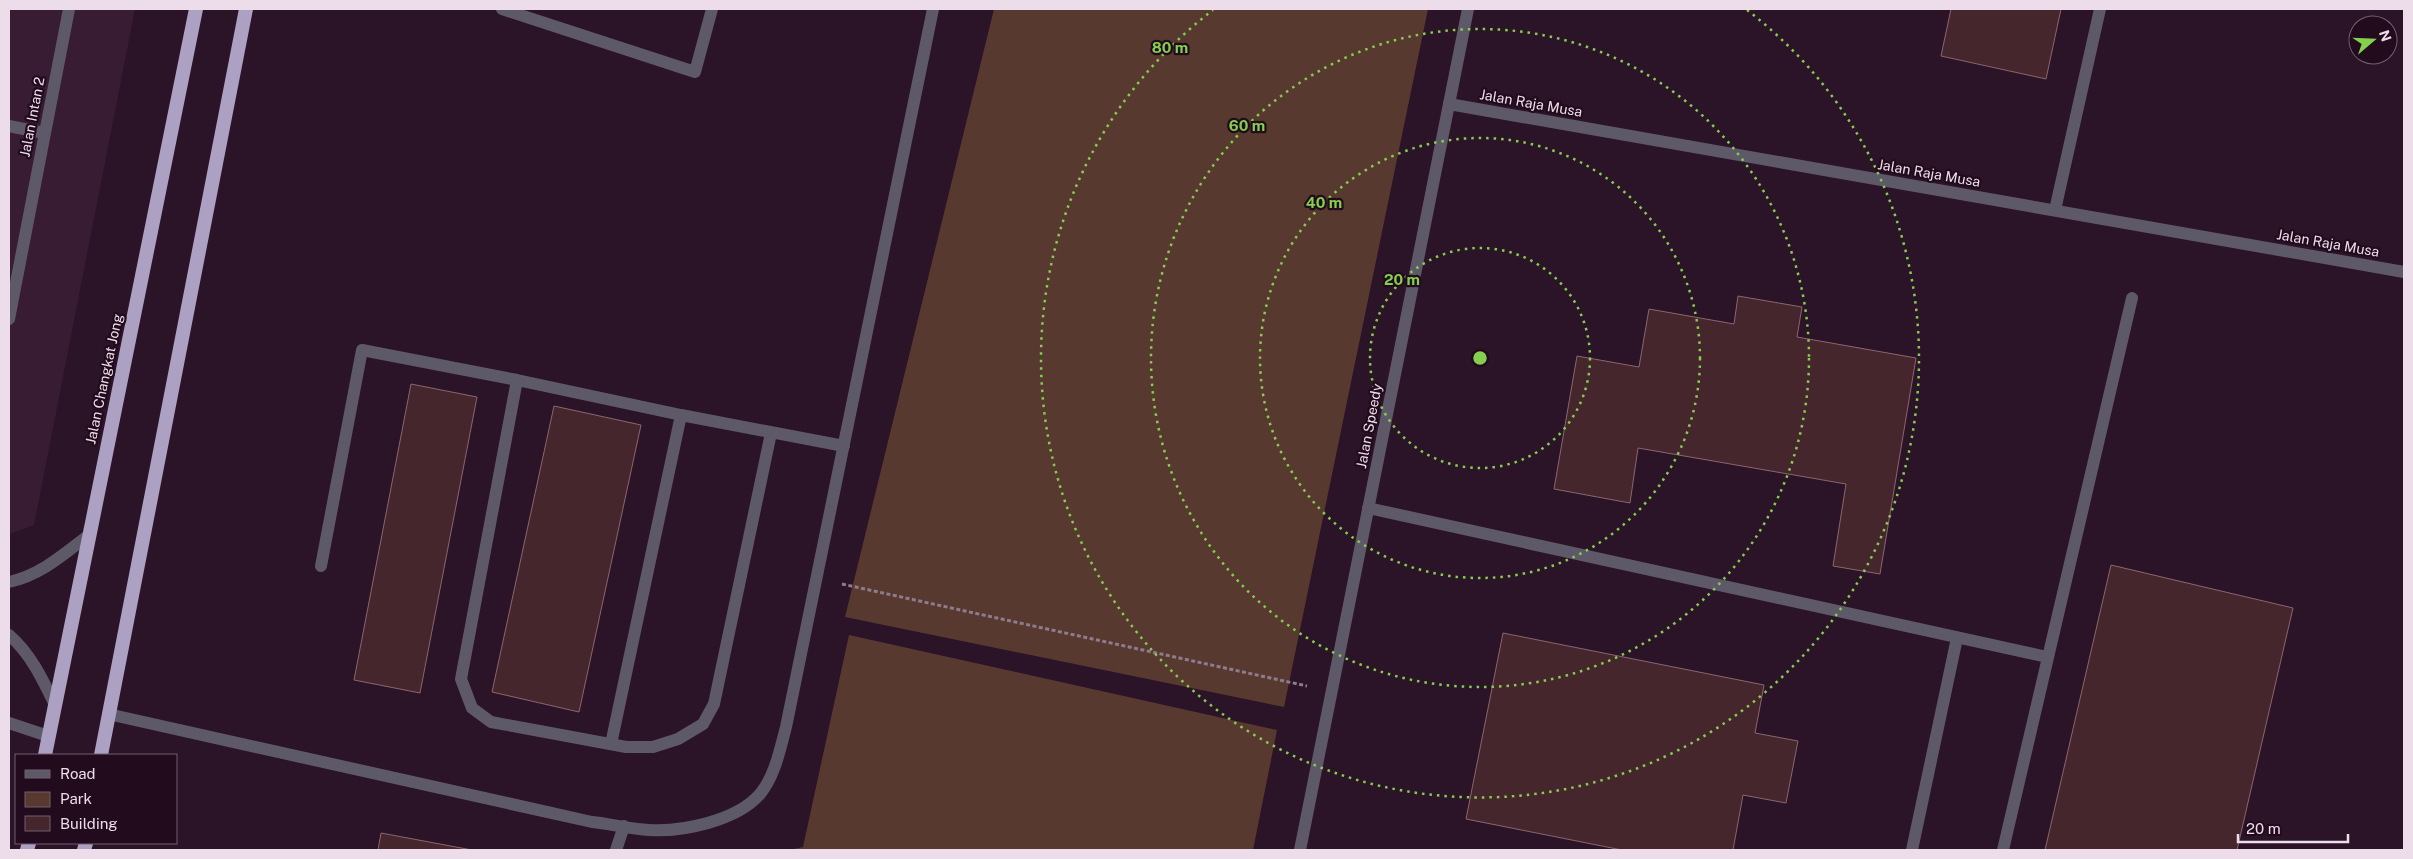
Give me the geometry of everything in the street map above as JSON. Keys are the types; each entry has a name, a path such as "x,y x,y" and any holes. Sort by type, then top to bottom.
{"highway":[{"name":"Jalan Changkat Jong","path":"44,754 196,9"},
{"path":"101,754 246,9"}],"street":[{"name":"Jalan Intan 2","path":"9,319 69,9"},
{"path":"502,9 695,72 712,9"},
{"path":"108,714 582,820 650,830 696,827 734,814 759,794 776,766 786,727 933,9"},
{"name":"Jalan Speedy","path":"1300,850 1468,9"},
{"path":"2055,210 2100,9"},
{"name":"Jalan Raja Musa","path":"1449,104 2404,272"},
{"path":"9,126 44,133"},
{"path":"2003,850 2132,298"},
{"path":"321,566 362,350 517,380 771,434 844,446"},
{"path":"517,380 461,678 472,708 491,722 626,747 652,747 678,739 703,724 714,704 771,434"},
{"path":"611,744 681,415"},
{"path":"1368,508 2047,657"},
{"path":"9,582 24,579 47,567 89,535"},
{"path":"9,635 19,644 34,664 54,703"},
{"path":"1912,850 1958,638"},
{"path":"9,723 48,736"},
{"path":"616,850 624,826"}],"path":[{"path":"816,578 1332,692"}],"shaded area":[{"path":"9,9 135,9 34,525 9,534"}],"green space":[{"path":"994,9 1428,9 1284,707 845,617"},
{"path":"849,635 1277,730 1253,850 789,850 803,847"}],"building":[{"path":"1951,9 2061,9 2046,79 1941,56"},
{"path":"1738,296 1802,307 1797,337 1916,358 1880,574 1833,566 1846,484 1638,448 1630,503 1554,489 1577,356 1639,367 1649,309 1734,324"},
{"path":"411,384 477,397 420,693 354,680"},
{"path":"554,406 641,425 579,712 492,692"},
{"path":"2111,565 2293,608 2237,850 2045,850"},
{"path":"1503,633 1764,685 1755,733 1798,741 1786,803 1743,795 1733,850 1622,850 1466,819"},
{"path":"381,833 472,850 378,850"}]}
